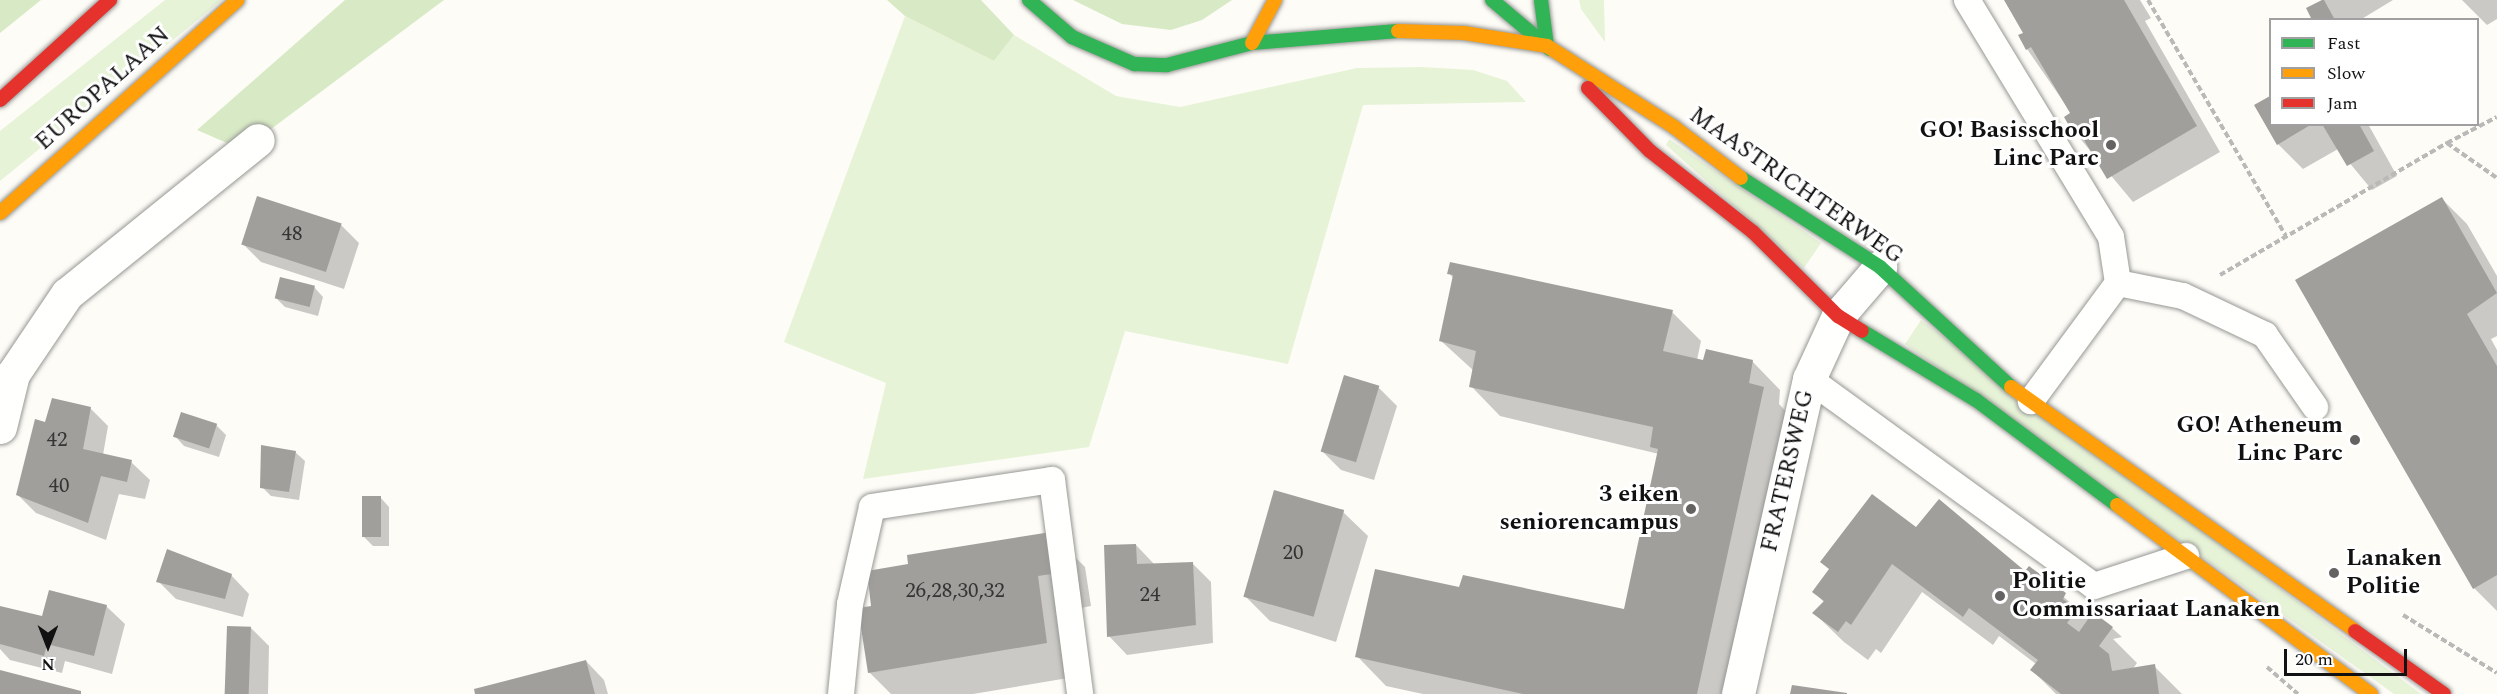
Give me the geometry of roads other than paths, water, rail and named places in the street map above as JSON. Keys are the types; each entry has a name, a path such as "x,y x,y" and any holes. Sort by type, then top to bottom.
{"main road":[{"path":"0,100 110,0"},
{"name":"EUROPALAAN","path":"0,213 237,0"},
{"path":"1029,0 1072,37 1134,64 1167,65 1252,44 1426,30 1547,46 1541,0"},
{"path":"1252,44 1275,0"},
{"name":"MAASTRICHTERWEG","path":"1492,0 1547,46 1650,151 1753,232 1838,316 1950,381 2371,694"},
{"name":"MAASTRICHTERWEG","path":"1547,46 1674,127 1774,203 1881,267 1967,351 2031,401 2444,694"}],"street":[{"path":"0,427 13,374 67,294 258,140"},
{"name":"FRATERSWEG","path":"1738,694 1809,379 1838,316 1881,267"}],"lane":[{"path":"1967,0 2111,237 2118,283 2031,401"},
{"path":"2118,283 2183,296 2265,336 2315,407"},
{"path":"1809,379 2094,586 2186,556"},
{"path":"841,694 850,604 872,507 1053,480 1080,694"}],"place":[{"name":"GO! Basisschool Linc Parc","path":"2111,145"},
{"name":"GO! Atheneum Linc Parc","path":"2355,440"},
{"name":"3 eiken seniorencampus","path":"1691,509"},
{"name":"Lanaken Politie","path":"2334,573"},
{"name":"Politie Commissariaat Lanaken","path":"2000,596"}]}
